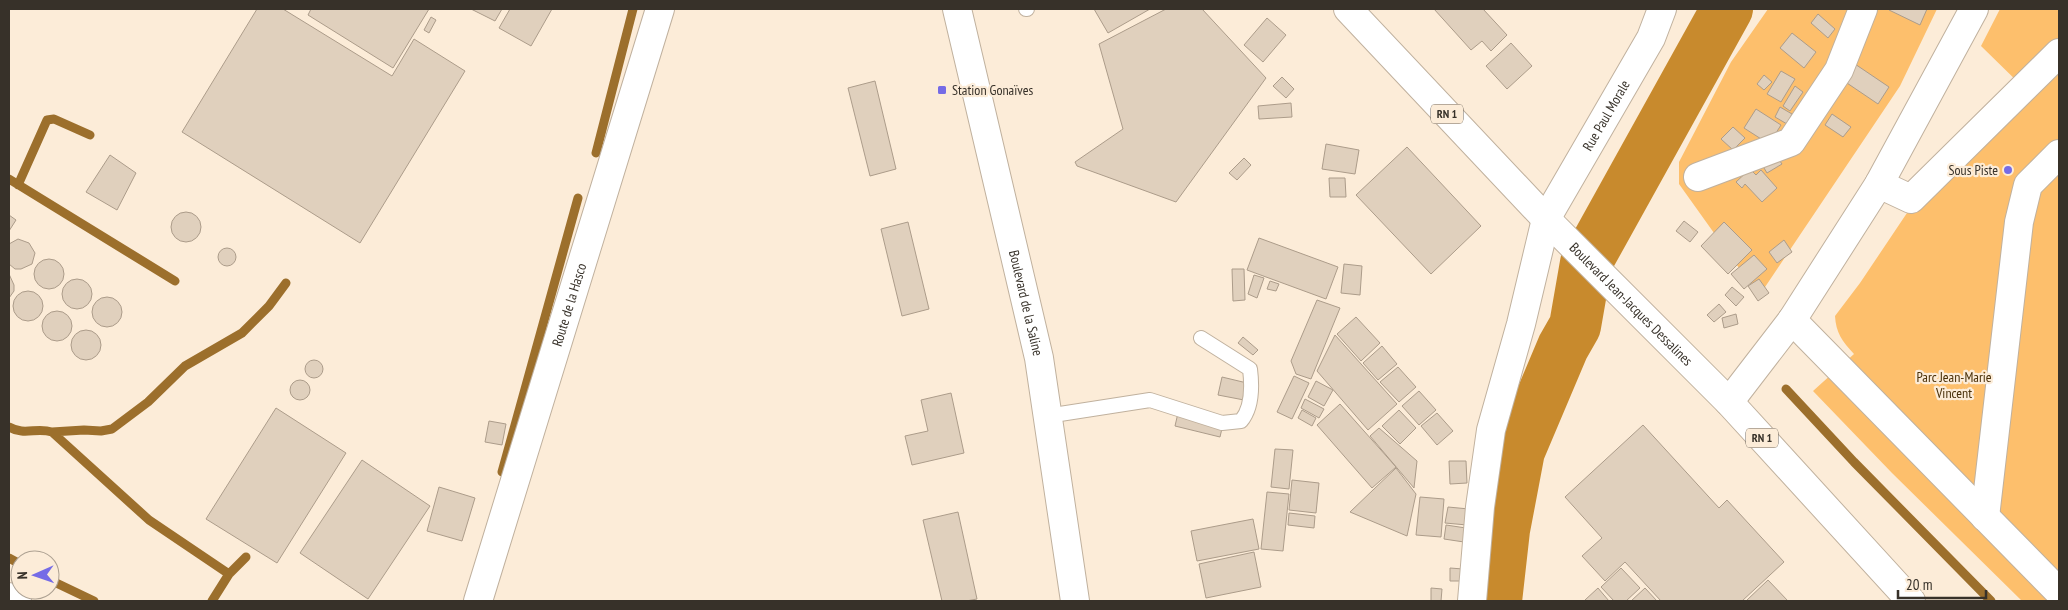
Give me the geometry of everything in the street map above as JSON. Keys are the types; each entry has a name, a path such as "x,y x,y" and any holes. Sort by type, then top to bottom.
{"street":[{"name":"Route de la Hasco","path":"478,601 660,9"},
{"name":"Boulevard de la Saline","path":"957,9 1039,358 1075,601"},
{"name":"Boulevard Jean-Jacques Dessalines","path":"1348,9 1546,219 1730,402 1911,601"},
{"name":"Rue Paul Morale","path":"1472,601 1480,506 1491,430 1521,324 1546,219 1650,38 1662,9"},
{"path":"1698,177 1791,142 1839,70 1863,9"},
{"path":"1730,402 1792,320 1879,184 1974,9"},
{"path":"1879,184 1910,199 2059,53"},
{"path":"1986,517 2019,222 2028,185 2059,154"},
{"path":"1792,320 2059,592"},
{"path":"9,597 17,601"}],"lane":[{"path":"1047,416 1150,400 1222,423 1241,421 1247,414 1252,382 1250,369 1201,338"}],"green space":[{"path":"1768,9 1937,9 1900,86 1759,296 1679,184 1679,162 1731,62"},
{"name":"Parc Jean-Marie Vincent","path":"2000,9 2059,9 2059,601 2022,601 1892,473 1813,391 1854,354 1840,337 1835,316 1860,283 1911,207 2026,90 1981,46"}],"building":[{"path":"257,9 283,9 392,76 414,39 465,71 360,243 182,132"},
{"path":"311,9 429,9 393,68 308,15"},
{"path":"471,9 502,9 495,21"},
{"path":"510,9 552,9 531,46 499,28"},
{"path":"1094,9 1150,9 1108,33"},
{"path":"1166,9 1202,9 1266,78 1176,202 1077,166 1075,162 1123,129 1099,44"},
{"path":"1434,9 1483,9 1507,35 1491,51 1482,41 1471,50"},
{"path":"1890,9 1927,9 1920,25"},
{"path":"1818,14 1835,29 1828,38 1811,23"},
{"path":"431,17 436,20 429,33 424,30"},
{"path":"1267,18 1286,35 1263,62 1244,45"},
{"path":"1792,33 1816,52 1804,68 1780,48"},
{"path":"1511,43 1532,66 1507,89 1486,66"},
{"path":"1852,62 1889,87 1878,104 1841,79"},
{"path":"1781,71 1795,79 1781,102 1767,94"},
{"path":"1764,75 1772,82 1764,90 1757,84"},
{"path":"1282,77 1294,89 1286,98 1273,86"},
{"path":"875,81 896,169 870,176 848,88"},
{"path":"1795,86 1803,92 1790,111 1783,106"},
{"path":"1291,103 1292,117 1259,119 1258,106"},
{"path":"1780,107 1792,114 1787,124 1775,117"},
{"path":"1756,109 1781,125 1769,144 1744,128"},
{"path":"1832,114 1851,127 1843,137 1825,125"},
{"path":"1733,127 1745,138 1733,150 1721,139"},
{"path":"1326,144 1359,150 1355,174 1322,169"},
{"path":"1407,147 1481,226 1431,274 1356,195"},
{"path":"1775,154 1782,164 1767,173 1761,163"},
{"path":"110,155 136,173 117,210 86,192"},
{"path":"1244,158 1251,165 1237,180 1229,173"},
{"path":"1750,169 1756,175 1761,170 1777,188 1762,202 1745,184 1742,188 1736,182"},
{"path":"1329,178 1345,178 1346,197 1330,197"},
{"path":"186,212 197,216 201,227 197,238 186,242 175,238 171,227 175,216"},
{"path":"9,215 16,220 9,231"},
{"path":"1684,221 1698,232 1690,242 1676,231"},
{"path":"908,222 929,309 902,316 881,229"},
{"path":"1724,222 1752,250 1728,274 1701,246"},
{"path":"1259,238 1338,267 1326,299 1247,270"},
{"path":"18,239 29,243 35,253 32,264 21,269 15,269 9,264 9,244"},
{"path":"1784,240 1792,252 1777,263 1769,252"},
{"path":"227,248 233,251 236,257 233,263 227,266 221,263 218,257 221,251"},
{"path":"1754,255 1767,269 1744,289 1731,274"},
{"path":"49,259 60,263 64,274 60,285 49,289 38,285 34,274 38,263"},
{"path":"1344,264 1362,266 1360,295 1341,293"},
{"path":"1232,269 1244,269 1245,300 1233,301"},
{"path":"9,274 14,285 14,291 9,298"},
{"path":"1254,275 1264,278 1257,298 1248,294"},
{"path":"77,279 88,283 92,294 88,305 77,309 66,305 62,294 66,283"},
{"path":"1759,279 1769,293 1758,301 1748,286"},
{"path":"1270,281 1279,284 1276,291 1267,289"},
{"path":"1732,287 1744,297 1736,306 1725,295"},
{"path":"28,291 39,295 43,306 39,317 28,321 17,317 13,306 17,295"},
{"path":"107,297 118,301 122,312 118,323 107,327 96,323 92,312 96,301"},
{"path":"1317,300 1340,308 1311,379 1296,374 1291,361"},
{"path":"1719,304 1726,312 1714,322 1707,315"},
{"path":"57,311 68,315 72,326 68,337 57,341 46,337 42,326 46,315"},
{"path":"1736,314 1738,324 1724,328 1722,318"},
{"path":"1356,317 1380,343 1361,361 1337,334"},
{"path":"86,330 97,334 101,345 97,356 86,360 75,356 71,345 75,334"},
{"path":"1335,335 1397,404 1368,430 1317,371"},
{"path":"1243,337 1258,350 1253,355 1238,343"},
{"path":"1382,346 1397,364 1378,380 1363,363"},
{"path":"314,360 320,363 323,369 320,375 314,378 308,375 305,369 308,363"},
{"path":"1398,367 1416,387 1399,402 1380,382"},
{"path":"1294,376 1309,383 1292,419 1277,412"},
{"path":"1222,377 1247,383 1244,400 1218,395"},
{"path":"300,380 307,383 310,390 307,397 300,400 293,397 290,390 293,383"},
{"path":"1316,381 1333,390 1324,406 1308,397"},
{"path":"1419,391 1436,410 1419,425 1402,406"},
{"path":"951,393 964,453 912,465 905,436 928,431 921,400"},
{"path":"1305,399 1324,409 1319,418 1301,408"},
{"path":"1340,404 1396,467 1372,488 1317,425"},
{"path":"276,408 346,453 277,563 206,519"},
{"path":"1302,410 1316,418 1312,426 1298,418"},
{"path":"1399,410 1416,428 1400,444 1382,426"},
{"path":"1178,413 1223,424 1220,437 1175,426"},
{"path":"1437,413 1453,431 1437,445 1421,426"},
{"path":"489,421 506,424 502,445 485,442"},
{"path":"1643,425 1719,508 1727,500 1784,562 1742,601 1661,601 1625,562 1605,581 1582,556 1602,538 1565,497"},
{"path":"1379,428 1417,461 1414,488 1370,436"},
{"path":"1275,449 1293,450 1289,489 1271,487"},
{"path":"362,460 430,506 368,599 300,553"},
{"path":"1449,461 1466,461 1467,483 1450,484"},
{"path":"1396,468 1416,494 1407,536 1350,512"},
{"path":"1292,480 1319,483 1316,513 1289,510"},
{"path":"439,487 475,498 462,541 427,531"},
{"path":"1267,492 1289,494 1283,551 1261,549"},
{"path":"1420,497 1444,499 1441,537 1416,535"},
{"path":"1448,507 1469,509 1467,525 1445,523"},
{"path":"958,512 977,599 942,601 923,520"},
{"path":"1289,513 1315,516 1314,528 1288,525"},
{"path":"1253,519 1259,549 1197,561 1191,531"},
{"path":"1446,525 1466,528 1464,542 1444,539"},
{"path":"1254,552 1261,587 1206,598 1199,564"},
{"path":"1450,568 1463,569 1463,581 1450,581"},
{"path":"1621,568 1640,588 1626,601 1614,601 1601,587"},
{"path":"1768,580 1788,601 1746,601"},
{"path":"1431,588 1442,589 1441,601 1431,601"},
{"path":"1598,588 1609,601 1585,600"},
{"path":"1645,588 1657,601 1631,601"}],"waterway":[{"path":"596,153 633,9"},
{"path":"1496,601 1504,530 1519,451 1563,347 1575,326 1586,263 1727,9"},
{"path":"18,185 47,120 54,119 90,135"},
{"path":"9,179 175,281"},
{"path":"502,472 578,198"},
{"path":"52,432 112,429 148,402 185,366 242,333 269,306 286,283"},
{"path":"1786,389 1854,462 1991,601"},
{"path":"9,427 20,431 41,430 52,432 149,520 229,574"},
{"path":"212,601 229,574 246,557"},
{"path":"60,585 94,601"}],"place":[{"name":"Station Gonaïves","path":"942,90"},
{"name":"Sous Piste","path":"2008,170"}]}
